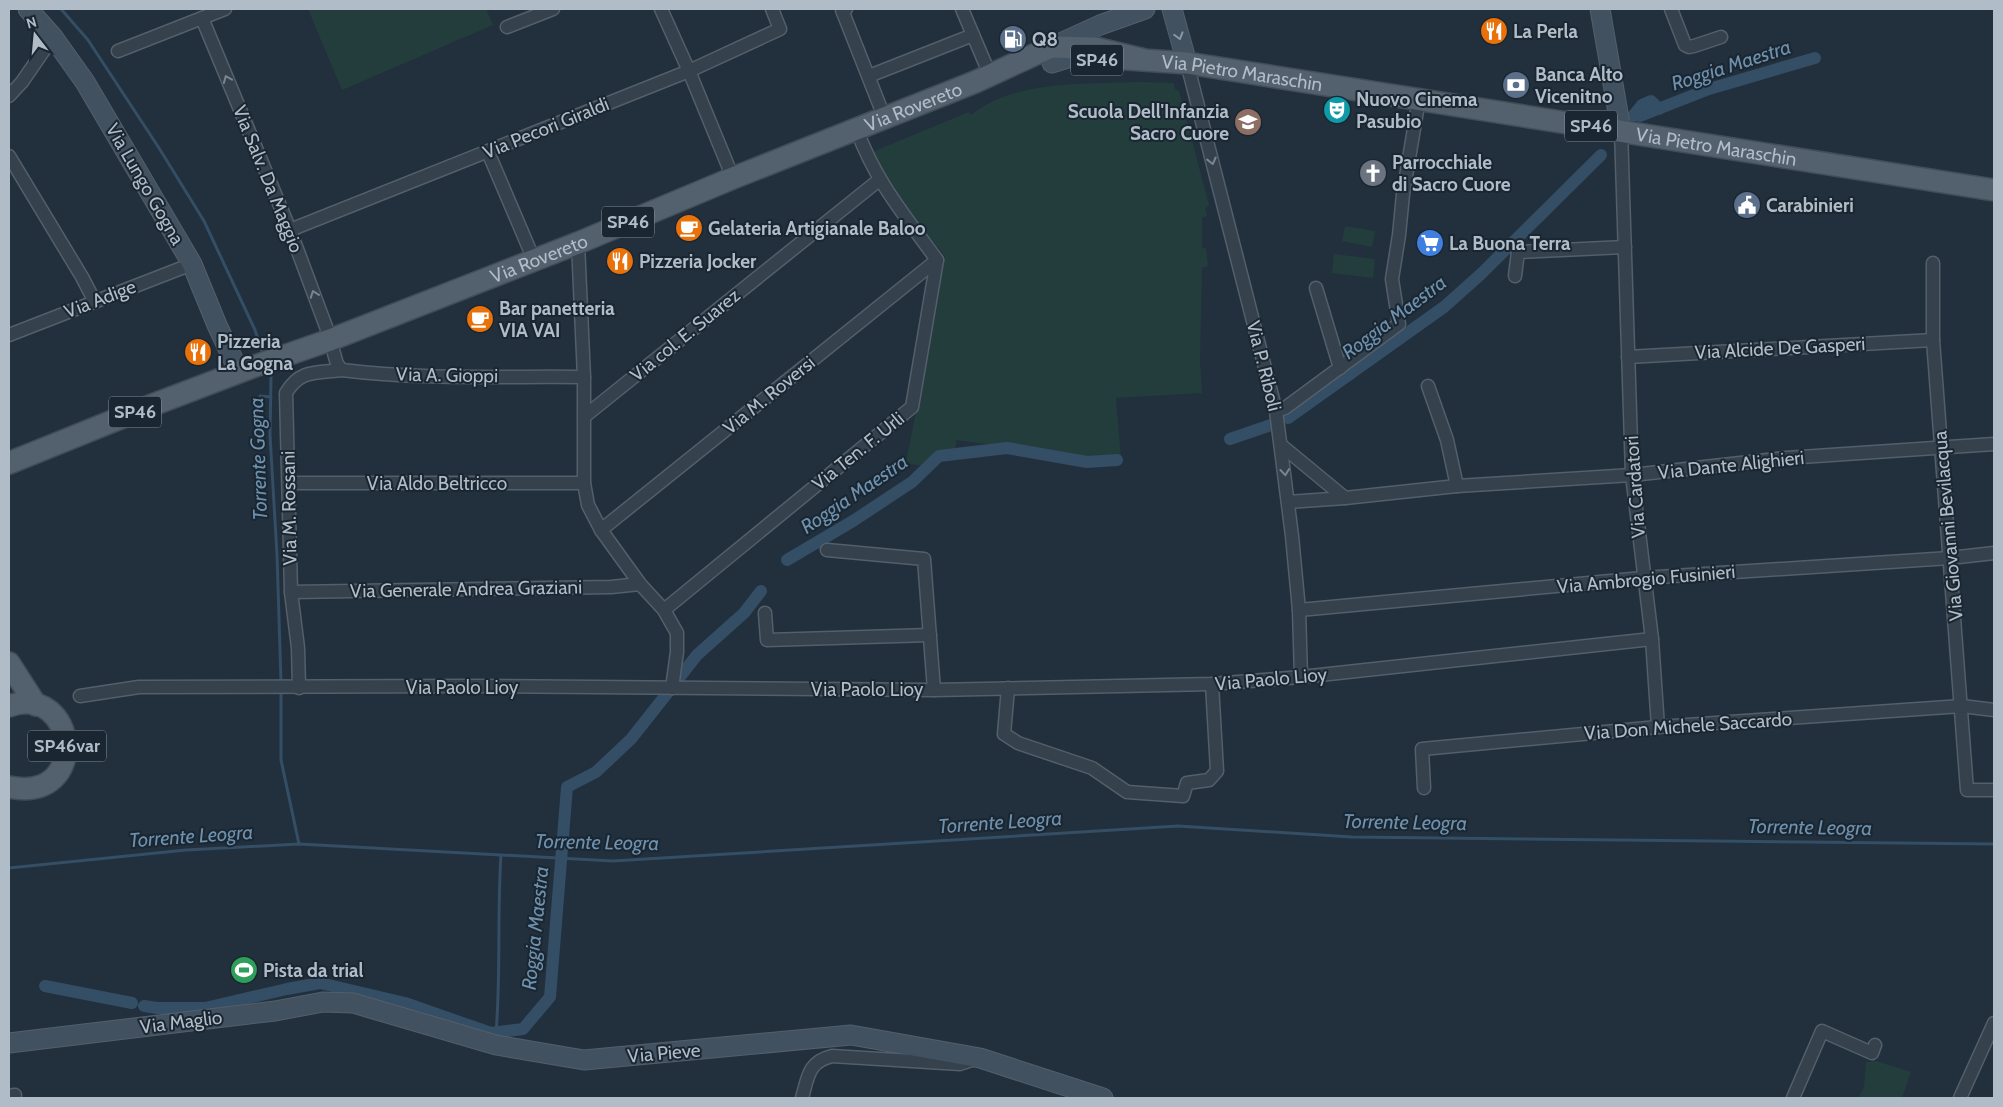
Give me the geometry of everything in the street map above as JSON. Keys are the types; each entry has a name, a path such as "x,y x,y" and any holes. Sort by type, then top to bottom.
{"main road":[{"name":"Via Pietro Maraschin","path":"1048,54 1092,39 1141,59"},
{"name":"Via Pietro Maraschin","path":"1048,54 1187,62 1994,190"},
{"name":"Via Rovereto","path":"247,369 330,340 578,243 733,178 1048,54"},
{"name":"SP46","path":"9,463 247,369"},
{"name":"SP46","path":"9,475 32,454"},
{"name":"SP46var","path":"9,663 36,705"},
{"name":"SP46var","path":"9,706 25,703 36,705 48,711 62,726 67,746 64,760 58,772 48,782 35,788 13,790"}],"street":[{"name":"Via Lungo Gogna","path":"28,9 53,37 85,82 192,264 217,325 247,369"},
{"path":"118,51 225,9"},
{"path":"507,27 553,9"},
{"path":"661,9 733,178"},
{"name":"Via Pecori Giraldi","path":"290,230 689,71 780,29 772,9"},
{"path":"846,9 842,10 885,119"},
{"path":"962,9 972,35 996,73"},
{"name":"Via Rovereto","path":"1048,54 1074,39 1092,39 1145,9"},
{"path":"1172,9 1187,62"},
{"name":"Via Cardatori","path":"1603,9 1621,130 1632,475 1643,578 1652,639 1658,727"},
{"path":"1671,9 1682,42 1689,47 1721,37"},
{"name":"Via Salv. Da Maggio","path":"202,18 290,230 330,340"},
{"path":"869,76 972,35"},
{"path":"9,96 22,82 53,37"},
{"name":"Via P. Riboli","path":"1187,62 1276,411 1282,446 1299,610 1301,677"},
{"path":"1276,411 1285,408 1399,324 1392,279 1403,194 1419,99"},
{"path":"857,130 867,157 879,180 937,260"},
{"path":"488,152 534,260"},
{"path":"9,156 95,302"},
{"name":"Via col. E. Suarez","path":"585,416 879,180"},
{"path":"578,243 585,416 584,483 588,505 601,530 640,584 664,610 677,633 677,652 672,688"},
{"path":"1515,276 1518,252 1626,247"},
{"name":"Via M. Roversi","path":"601,530 937,260"},
{"name":"Via Ten. F. Urli","path":"664,610 912,407 937,260"},
{"name":"Via Giovanni Bevilacqua","path":"1934,263 1933,340 1967,790 1994,790"},
{"name":"Via Adige","path":"9,335 192,264"},
{"path":"1316,288 1340,368"},
{"path":"330,340 337,364 342,370"},
{"name":"Via Alcide De Gasperi","path":"1628,357 1933,340"},
{"name":"Via A. Gioppi","path":"342,370 415,375 584,377"},
{"name":"Via M. Rossani","path":"294,687 298,648 291,592 286,393 293,382 304,374 342,370"},
{"path":"1428,386 1447,440 1457,486"},
{"name":"Via Dante Alighieri","path":"1288,502 1457,486 1632,475 1786,458 1994,444"},
{"path":"1282,446 1344,498"},
{"name":"Via Aldo Beltricco","path":"289,482 584,483"},
{"path":"827,550 924,558 934,690"},
{"name":"Via Ambrogio Fusinieri","path":"1299,610 1643,578 1950,558 1994,553"},
{"name":"Via Generale Andrea Graziani","path":"291,592 612,587 640,584"},
{"path":"766,613 767,640 930,635"},
{"name":"Via Paolo Lioy","path":"80,696 139,686 479,686 934,690 1212,684 1301,677 1652,639"},
{"path":"1008,688 1004,734 1018,743 1092,768 1127,792 1183,796 1186,783 1209,780 1217,772 1212,684"},
{"name":"Via Don Michele Saccardo","path":"1424,788 1422,748 1658,727 1962,706 1994,710"},
{"name":"Via Maglio","path":"9,1043 275,1011 323,1002 353,1003"},
{"name":"Via Pieve","path":"353,1003 496,1045 584,1060 851,1035 980,1058 1103,1098"},
{"path":"1960,1098 1994,1024"},
{"path":"1793,1098 1822,1031 1872,1053 1875,1045"},
{"path":"802,1098 813,1064 822,1058 832,1056 960,1064 980,1058"}],"green space":[{"path":"308,9 486,9 493,25 342,90"},
{"path":"1138,82 1174,83 1175,89 1179,91 1209,205 1205,208 1207,216 1202,218 1202,248 1206,248 1208,266 1202,268 1200,361 1202,393 1116,398 1121,460 1079,459 1047,449 1026,449 956,440 955,452 923,463 922,466 906,463 945,256 879,173 872,152 969,112 971,115 988,104 1008,95 1051,86"},
{"path":"1345,226 1375,231 1372,247 1342,241"},
{"path":"1334,254 1375,259 1373,278 1332,273"},
{"path":"1876,1061 1911,1072 1902,1098 1858,1098 1864,1087 1866,1062"}],"waterway":[{"name":"Torrente Gogna","path":"61,9 88,40 159,148 204,221 255,330 263,354"},
{"name":"Roggia Maestra","path":"1635,114 1640,116 1709,89 1815,58"},
{"name":"Roggia Maestra","path":"1633,116 1642,105 1651,101 1659,109"},
{"name":"Roggia Maestra","path":"1288,418 1444,307 1481,274 1601,155"},
{"name":"Torrente Gogna","path":"268,369 271,377 270,435 277,555 281,682"},
{"path":"260,396 271,397"},
{"name":"Roggia Maestra","path":"1230,439 1271,425"},
{"name":"Roggia Maestra","path":"787,560 853,521 912,482 939,456 1007,448 1087,462 1117,460"},
{"name":"Roggia Maestra","path":"675,683 697,655 744,613 761,591"},
{"name":"Torrente Gogna","path":"281,689 281,760 299,844"},
{"name":"Roggia Maestra","path":"144,1006 157,1008 205,1008 320,983 405,1003 491,1033 523,1029 550,997 567,787 596,772 631,739 669,691"},
{"name":"Torrente Leogra","path":"9,868 186,850 299,844 613,861 1178,826 1352,837 1994,844"},
{"path":"496,1033 501,855"},
{"name":"Roggia Maestra","path":"45,986 132,1003"}],"place":[{"name":"La Perla","path":"1494,31"},
{"name":"Q8","path":"1013,39"},
{"name":"Banca Alto Vicenitno","path":"1516,85"},
{"name":"Nuovo Cinema Pasubio","path":"1337,110"},
{"name":"Scuola Dell'Infanzia Sacro Cuore","path":"1248,122"},
{"name":"Parrocchiale di Sacro Cuore","path":"1373,173"},
{"name":"Carabinieri","path":"1747,205"},
{"name":"Gelateria Artigianale Baloo","path":"689,228"},
{"name":"La Buona Terra","path":"1430,243"},
{"name":"Pizzeria Jocker","path":"620,261"},
{"name":"Bar panetteria VIA VAI","path":"480,319"},
{"name":"Pizzeria La Gogna","path":"198,352"},
{"name":"Pista da trial","path":"244,970"}]}
